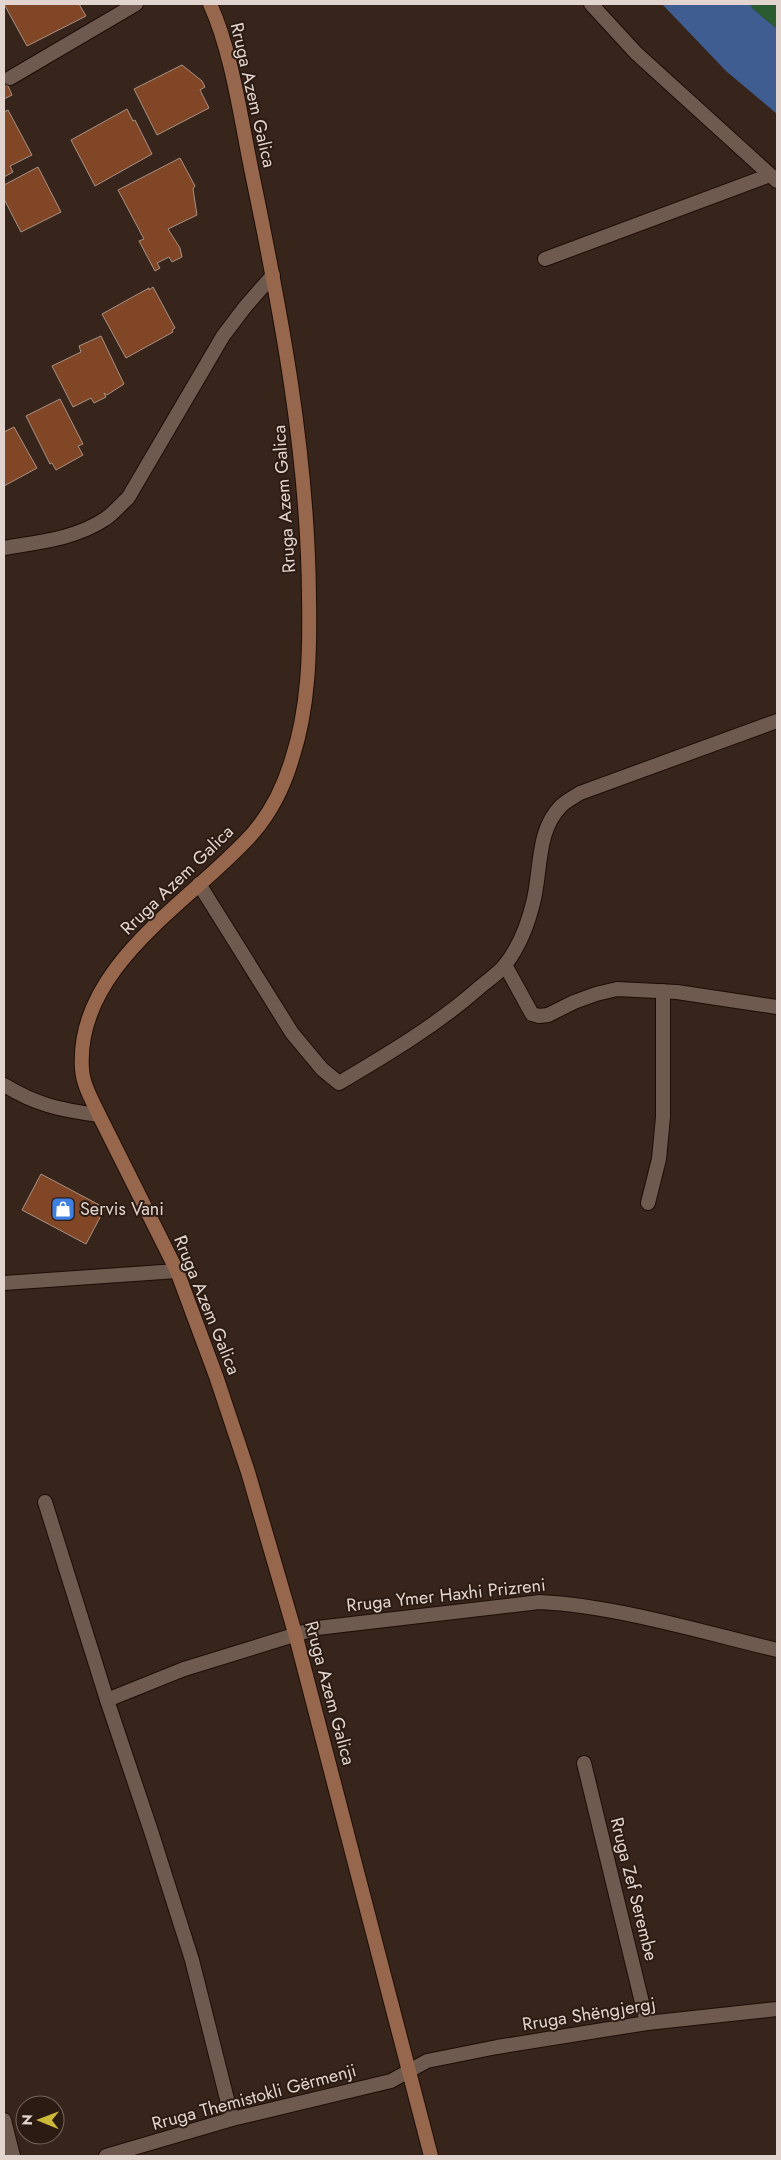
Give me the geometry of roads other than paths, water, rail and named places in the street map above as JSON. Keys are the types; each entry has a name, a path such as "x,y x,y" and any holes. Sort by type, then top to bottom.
{"main road":[{"name":"Rruga Azem Galica","path":"210,4 225,45 273,274 297,417 305,501 309,576 310,644 307,689 294,754 284,784 271,810 254,832 159,920 124,958 105,986 94,1007 86,1029 82,1072 99,1114 177,1271 216,1376 248,1472 295,1634 410,2071 430,2156"}],"street":[{"path":"10,78 136,4"},
{"path":"545,259 774,178 636,53 591,4"},
{"path":"4,548 52,540 83,532 106,518 128,498 223,336 244,307 273,274"},
{"path":"198,884 292,1033 322,1069 339,1083 430,1027 462,1004 505,966 518,944 527,922 534,898 542,844 550,823 561,806 580,793 777,721"},
{"path":"505,966 532,1014 539,1016 548,1015 596,994 617,989 663,991 777,1007"},
{"path":"648,1203 659,1159 663,1117 663,991"},
{"path":"4,1085 26,1098 59,1110 99,1114"},
{"path":"4,1283 177,1271"},
{"path":"45,1502 192,1960 232,2119"},
{"name":"Rruga Ymer Haxhi Prizreni","path":"107,1700 184,1669 295,1634 335,1626 540,1602 579,1606 777,1650"},
{"name":"Rruga Zef Serembe","path":"584,1763 647,2023"},
{"name":"Rruga Shëngjergj","path":"410,2071 427,2061 488,2049 647,2023 777,2009"},
{"name":"Rruga Themistokli Gërmenji","path":"106,2156 232,2119 391,2081 410,2071"},
{"path":"4,2120 13,2156"}],"water":[{"path":"662,4 750,4 753,9 777,29 777,114 726,71"}],"place":[{"name":"Servis Vani","path":"63,1209"}]}
